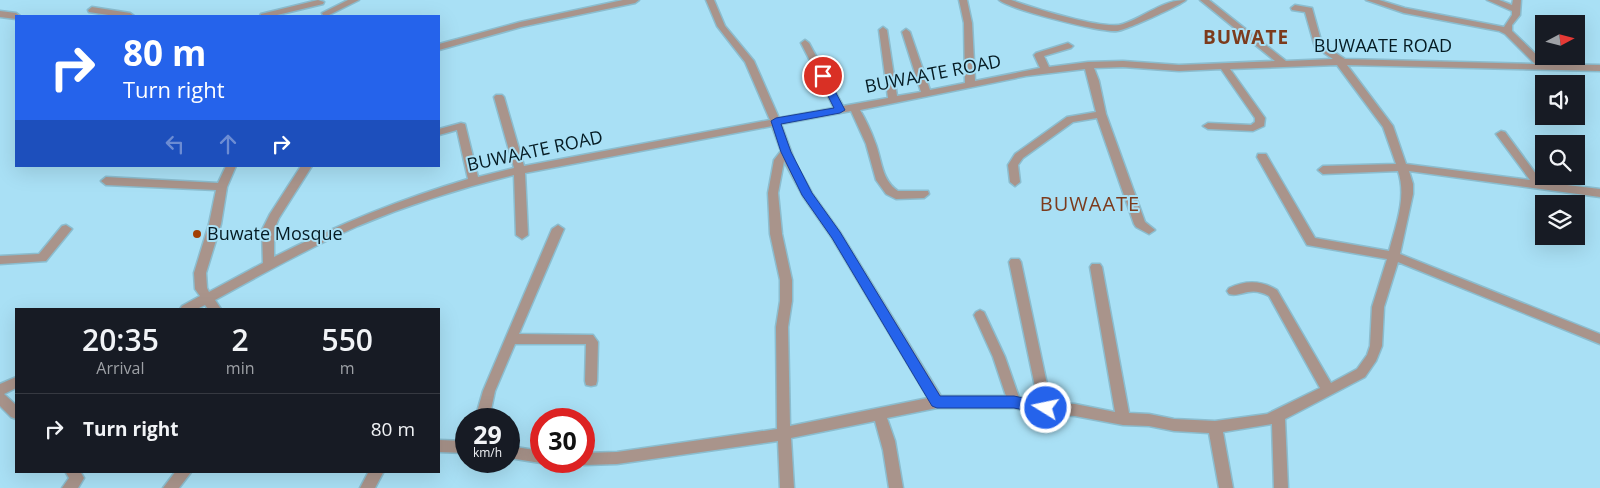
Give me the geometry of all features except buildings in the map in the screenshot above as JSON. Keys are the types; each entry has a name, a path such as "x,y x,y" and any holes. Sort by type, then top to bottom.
{"street":[{"path":"268,15 319,1 327,15 355,0"},
{"path":"440,47 520,25 616,2 635,0"},
{"path":"710,0 717,13 720,26 749,61 776,121 786,152 808,195 836,235 937,402"},
{"path":"963,0 968,23 970,85"},
{"path":"1003,0 1022,7 1096,26 1116,29 1128,26 1149,14 1182,0"},
{"path":"1204,0 1283,64"},
{"path":"1370,0 1404,10 1498,28 1508,32 1544,67"},
{"path":"1491,0 1517,5 1516,15 1508,25 1508,32"},
{"path":"595,459 617,458 783,434 937,402 1014,402 1174,425 1215,427 1249,424 1278,416 1361,373 1372,357 1376,346 1378,307 1394,256 1408,194 1408,184 1388,126 1341,62 1318,45 1309,10 1295,8"},
{"path":"92,10 124,15"},
{"path":"0,14 15,16"},
{"path":"883,30 893,100"},
{"path":"906,32 915,64 927,94"},
{"path":"805,43 840,110"},
{"path":"1045,69 1039,55 1068,46"},
{"name":"BUWAATE ROAD","path":"188,308 268,266 359,222 474,181 520,170 927,94 1045,69 1123,64 1179,68 1341,62 1600,68"},
{"path":"1088,65 1094,81 1101,114 1140,224 1149,230"},
{"path":"1208,126 1253,128 1260,124 1260,118 1223,66"},
{"path":"499,97 520,170 522,236"},
{"path":"854,107 871,144 878,171 885,187 896,195 924,194"},
{"path":"1016,182 1013,164 1019,156 1070,119 1101,114"},
{"path":"440,132 461,126 474,181"},
{"path":"1500,134 1535,180"},
{"path":"786,152 779,160 773,193 776,234 786,280 786,301 782,326 783,434 787,488"},
{"path":"1262,157 1311,242 1394,256 1600,339"},
{"path":"214,308 207,298 200,282 200,273 215,224 222,187 231,167"},
{"path":"268,266 268,230 274,217 306,167"},
{"path":"1323,170 1403,168 1535,185"},
{"path":"106,181 222,187"},
{"path":"1539,185 1600,193"},
{"path":"0,260 42,258 66,229"},
{"path":"485,408 489,391 558,229"},
{"path":"1015,262 1046,408"},
{"path":"1096,267 1123,419"},
{"path":"1233,291 1252,286 1265,288 1273,293 1328,390"},
{"path":"980,315 1000,357 1014,402"},
{"path":"511,339 589,339 592,342 591,381"},
{"path":"0,390 15,382"},
{"path":"0,398 15,412"},
{"path":"879,414 886,428 890,444 896,488"},
{"path":"1278,416 1281,488"},
{"path":"1215,427 1226,488"},
{"path":"440,446 455,447"},
{"path":"69,488 76,478 73,473"},
{"path":"170,488 183,473"},
{"path":"367,488 377,473"}],"place":[{"name":"Buwate Mosque","path":"197,234"}],"district":[{"name":"BUWATE","path":"1246,37"},
{"name":"BUWAATE","path":"1090,204"}],"route":[{"path":"823,76 840,110 776,121 786,152 808,195 836,235 937,402 1014,402 1046,408"}]}
